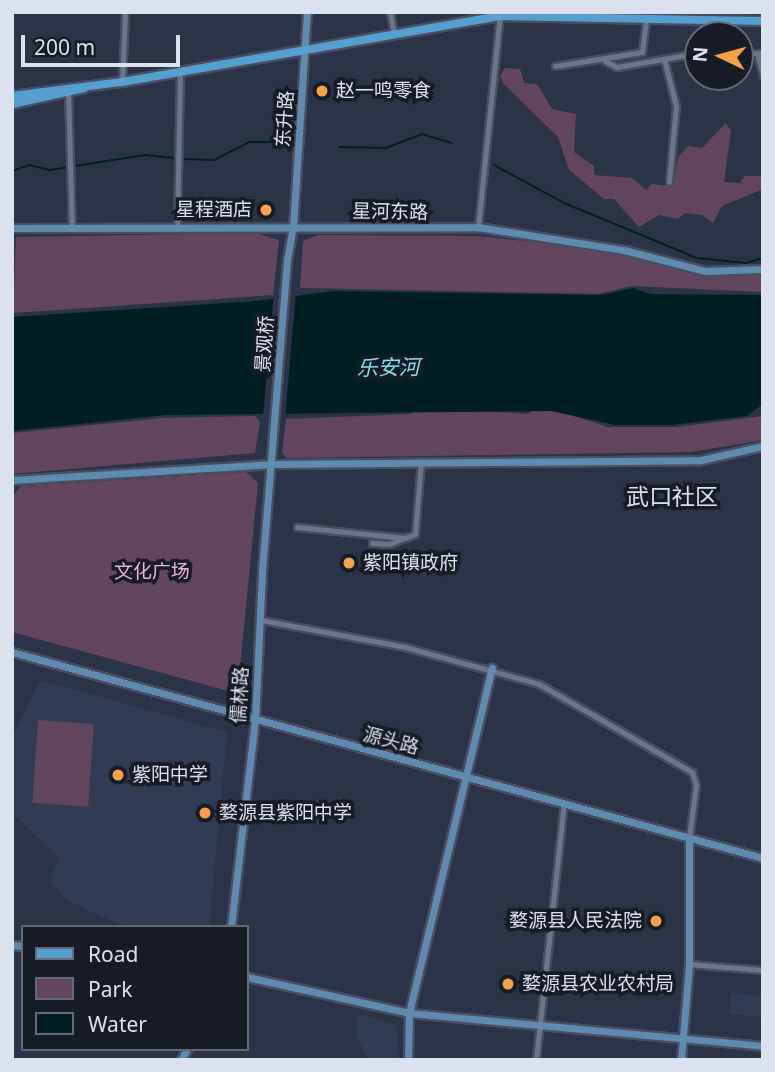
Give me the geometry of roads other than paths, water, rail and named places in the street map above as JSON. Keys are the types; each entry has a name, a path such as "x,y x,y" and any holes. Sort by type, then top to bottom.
{"main road":[{"path":"12,104 92,85 394,35 500,14 763,21"},
{"path":"12,96 68,90"}],"street":[{"path":"122,82 125,12"},
{"name":"东升路","path":"293,227 307,12"},
{"path":"390,12 394,35"},
{"path":"478,227 500,14"},
{"path":"555,66 605,61 644,51 646,19"},
{"path":"760,53 763,75"},
{"path":"605,61 617,67 684,55"},
{"path":"664,59 676,106 669,182"},
{"path":"177,227 180,72"},
{"path":"68,90 72,228"},
{"name":"景观桥","path":"274,464 287,260 293,227"},
{"name":"星河东路","path":"12,228 478,227 624,250 705,271 763,269"},
{"path":"12,480 274,464 701,460 763,446"},
{"path":"372,543 408,538 416,529 421,461"},
{"name":"儒林路","path":"231,925 255,721 274,464"},
{"path":"297,527 408,538"},
{"path":"261,620 492,668 539,684 692,772 696,785 688,838 688,964 681,1060"},
{"name":"源头路","path":"12,652 255,721 763,858"},
{"path":"408,1060 409,1013 492,668"},
{"path":"536,1060 564,803"},
{"path":"688,964 763,970"},
{"path":"248,977 409,1013 763,1046"}],"water":[{"name":"乐安河","path":"633,288 651,294 763,295 763,404 747,416 672,425 616,425 551,411 166,415 12,431 12,317 256,301 334,291 601,295"}],"waterway":[{"path":"339,147 386,148 422,134 452,143"},
{"path":"182,159 214,160 249,142 282,142"},
{"path":"12,171 29,165 50,170 145,155 176,158"},
{"path":"494,165 564,203 697,258 746,263 763,258"}],"place":[{"name":"赵一鸣零食","path":"322,91"},
{"name":"星程酒店","path":"266,210"},
{"name":"紫阳镇政府","path":"349,563"},
{"name":"紫阳中学","path":"118,775"},
{"name":"婺源县紫阳中学","path":"205,813"},
{"name":"婺源县人民法院","path":"656,921"},
{"name":"婺源县农业农村局","path":"508,984"}],"district":[{"name":"武口社区","path":"672,496"}],"park label":[{"name":"文化广场","path":"152,572"}]}
